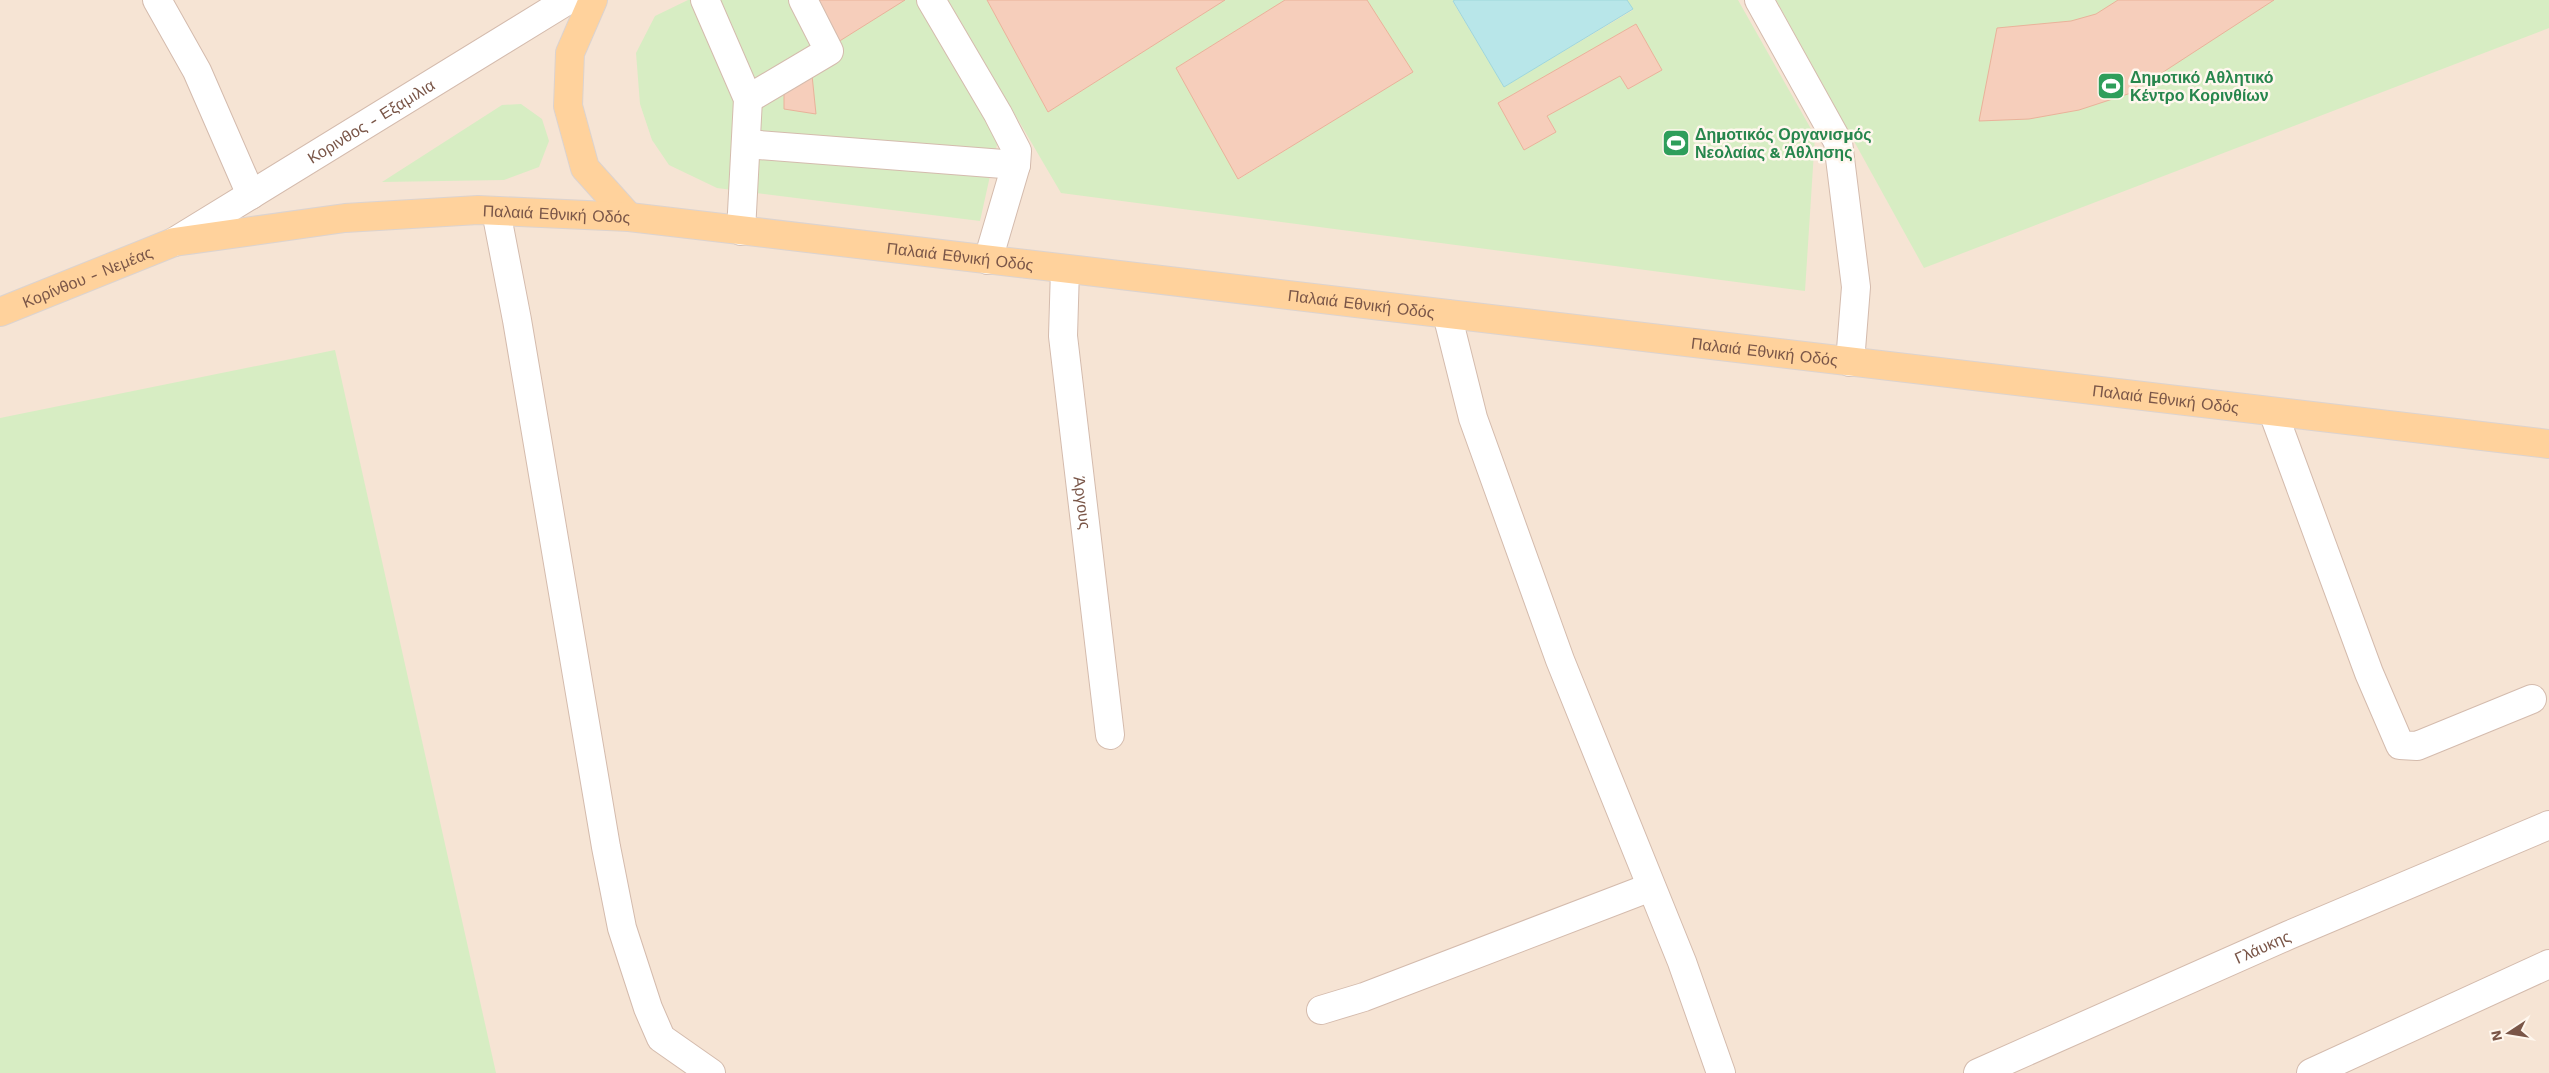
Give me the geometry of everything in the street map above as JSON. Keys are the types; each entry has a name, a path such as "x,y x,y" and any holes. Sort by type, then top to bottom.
{"main road":[{"path":"593,0 570,53 568,106 584,168 629,217"},
{"name":"Παλαιά Εθνική Οδός","path":"174,242 345,218 478,210 629,217 2549,444"},
{"name":"Κορίνθου - Νεμέας","path":"0,312 174,242"}],"street":[{"path":"157,0 197,71 251,195"},
{"name":"Κορινθος - Εξαμιλια","path":"174,242 568,0"},
{"path":"705,0 748,99 741,231"},
{"path":"748,99 829,51 803,0"},
{"path":"930,0 1017,151 1014,169 988,260"},
{"path":"1759,0 1838,142 1856,286 1850,362"},
{"path":"746,144 1014,169"},
{"path":"496,211 519,330 606,847 622,928 648,1008 661,1038 711,1073"},
{"name":"Άργους","path":"1065,269 1063,336 1110,735"},
{"path":"1447,314 1473,418 1560,660 1682,962 1722,1073"},
{"path":"2274,412 2369,673 2400,745 2418,746 2532,699"},
{"name":"Γλάυκης","path":"1978,1073 2289,935 2549,825"},
{"path":"1320,1010 1364,997 1651,888"},
{"path":"2311,1073 2549,964"}],"shaded area":[{"path":"0,0 2549,0 2549,1073 0,1073"}],"green space":[{"path":"688,0 916,0 998,140 980,221 717,188 669,165 652,140 640,104 636,53 655,16"},
{"name":"Δημοτικός Οργανισμός Νεολαίας & Άθλησης","path":"948,0 987,0 1048,112 1225,0 1285,0 1176,68 1239,179 1412,72 1367,0 1455,0 1453,2 1504,87 1633,10 1627,0 1738,0 1815,136 1805,291 1061,193","holes":["1636,24 1662,70 1628,89 1620,76 1547,116 1556,132 1524,150 1498,103"]},
{"name":"Δημοτικό Αθλητικό Κέντρο Κορινθίων","path":"1776,0 2549,0 2549,28 1924,268"},
{"path":"521,104 542,119 549,141 539,167 504,180 382,182 502,105"},
{"path":"335,350 496,1073 0,1073 0,418"}],"water":[{"path":"1627,0 1633,9 1504,87 1453,1"}],"building":[{"path":"814,0 905,0 838,42"},
{"path":"987,0 1225,0 1048,112"},
{"path":"1285,0 1367,0 1413,72 1238,179 1176,68"},
{"path":"2118,0 2274,0 2131,93 2079,110 2029,119 1979,121 1997,28 2071,21 2096,14"},
{"path":"1636,24 1662,70 1628,89 1620,76 1547,116 1556,132 1524,150 1498,103"},
{"path":"812,75 816,114 784,109 784,91"}],"place":[{"name":"Δημοτικό Αθλητικό Κέντρο Κορινθίων","path":"2111,86"},
{"name":"Δημοτικός Οργανισμός Νεολαίας & Άθλησης","path":"1676,143"}]}
